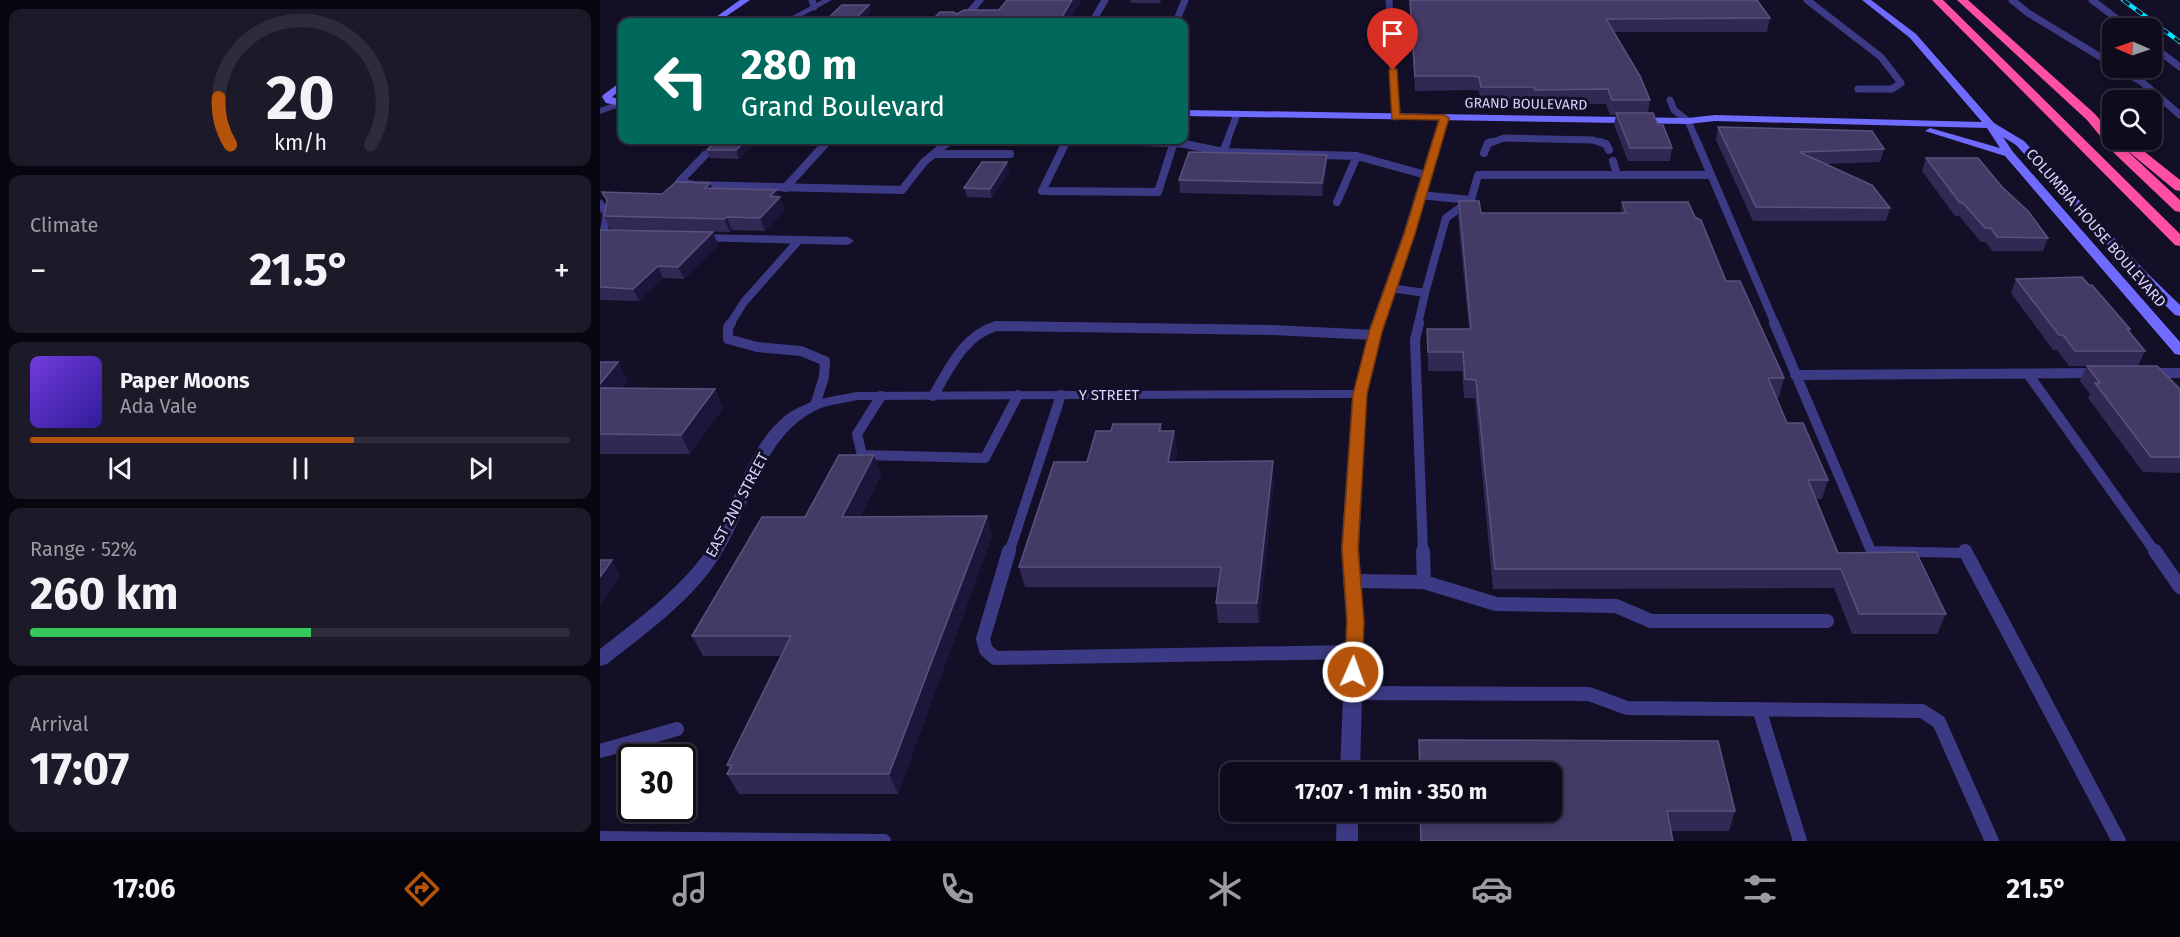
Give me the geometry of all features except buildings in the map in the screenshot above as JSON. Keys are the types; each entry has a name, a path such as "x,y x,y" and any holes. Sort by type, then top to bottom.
{"highway":[{"path":"1937,0 2180,242"},
{"path":"1962,0 2102,125"},
{"path":"2091,117 2120,151 2180,208"},
{"path":"2135,150 2180,187"}],"main road":[{"path":"719,18 746,0"},
{"name":"COLUMBIA HOUSE BOULEVARD","path":"1866,0 1913,36 1990,125 2009,154 2180,351"},
{"path":"618,87 607,97 618,102"},
{"name":"GRAND BOULEVARD","path":"1188,113 1688,121 1719,126 1990,125"},
{"name":"COLUMBIA HOUSE BOULEVARD","path":"1990,125 2020,142 2141,274 2180,312"},
{"path":"1927,126 2009,154"}],"street":[{"path":"791,18 813,4 828,0"},
{"path":"600,111 618,104"},
{"path":"1350,762 1355,621 1350,549 1360,394 1375,335 1444,118"},
{"path":"684,238 848,241"},
{"name":"Y STREET","path":"857,396 1360,394"},
{"name":"EAST 2ND STREET","path":"600,659 673,600 712,556 767,449 780,430 794,417 815,405 857,396"},
{"path":"1347,841 1348,822"}],"lane":[{"path":"964,18 980,0"},
{"path":"1094,18 1105,0"},
{"path":"1178,18 1185,0"},
{"path":"1389,0 1395,117"},
{"path":"1807,0 1881,57 1901,83 1892,89 1858,89"},
{"path":"2012,0 2028,13 2102,58"},
{"path":"2092,0 2116,18"},
{"path":"2162,53 2180,67"},
{"path":"2135,78 2180,115"},
{"path":"1670,100 1674,110 1688,121 1871,551 1965,551 2119,841"},
{"path":"1223,152 1237,114"},
{"path":"1484,153 1491,140 1504,138 1593,140 1606,144 1609,150"},
{"path":"785,188 825,144"},
{"path":"705,155 679,182 694,185 902,190 924,162 947,144"},
{"path":"1065,144 1042,191 1158,192 1173,144"},
{"path":"1184,144 1223,152 1357,156 1426,175"},
{"path":"936,154 1010,154"},
{"path":"1337,202 1357,156"},
{"path":"1613,160 1617,175"},
{"path":"1424,582 1415,340 1425,293 1446,218 1471,200 1478,175 1711,175"},
{"path":"1419,195 1471,200"},
{"path":"600,204 607,214 606,236"},
{"path":"799,240 744,302 728,327 728,339 761,349 801,349 825,361 824,377 815,405"},
{"path":"1390,288 1425,293"},
{"path":"933,396 972,335 985,327 1273,330 1375,335"},
{"path":"1796,375 2113,373"},
{"path":"2136,373 2180,373"},
{"path":"2028,374 2180,587"},
{"path":"881,396 857,434 862,455 985,458 1018,395"},
{"path":"1061,395 1021,511 983,639 982,646 987,653 995,658 1354,652"},
{"path":"1353,581 1424,582 1496,603 1616,606 1651,621 1827,621"},
{"path":"1352,693 1589,694 1627,708 1922,711 1939,722 1992,841"},
{"path":"1759,709 1800,841"},
{"path":"600,751 677,729"},
{"path":"600,838 884,841"}],"railway":[{"path":"2123,0 2180,42"}],"route":[{"path":"1353,672 1355,621 1350,549 1360,394 1375,332 1409,234 1444,118 1395,117 1393,70"}]}
